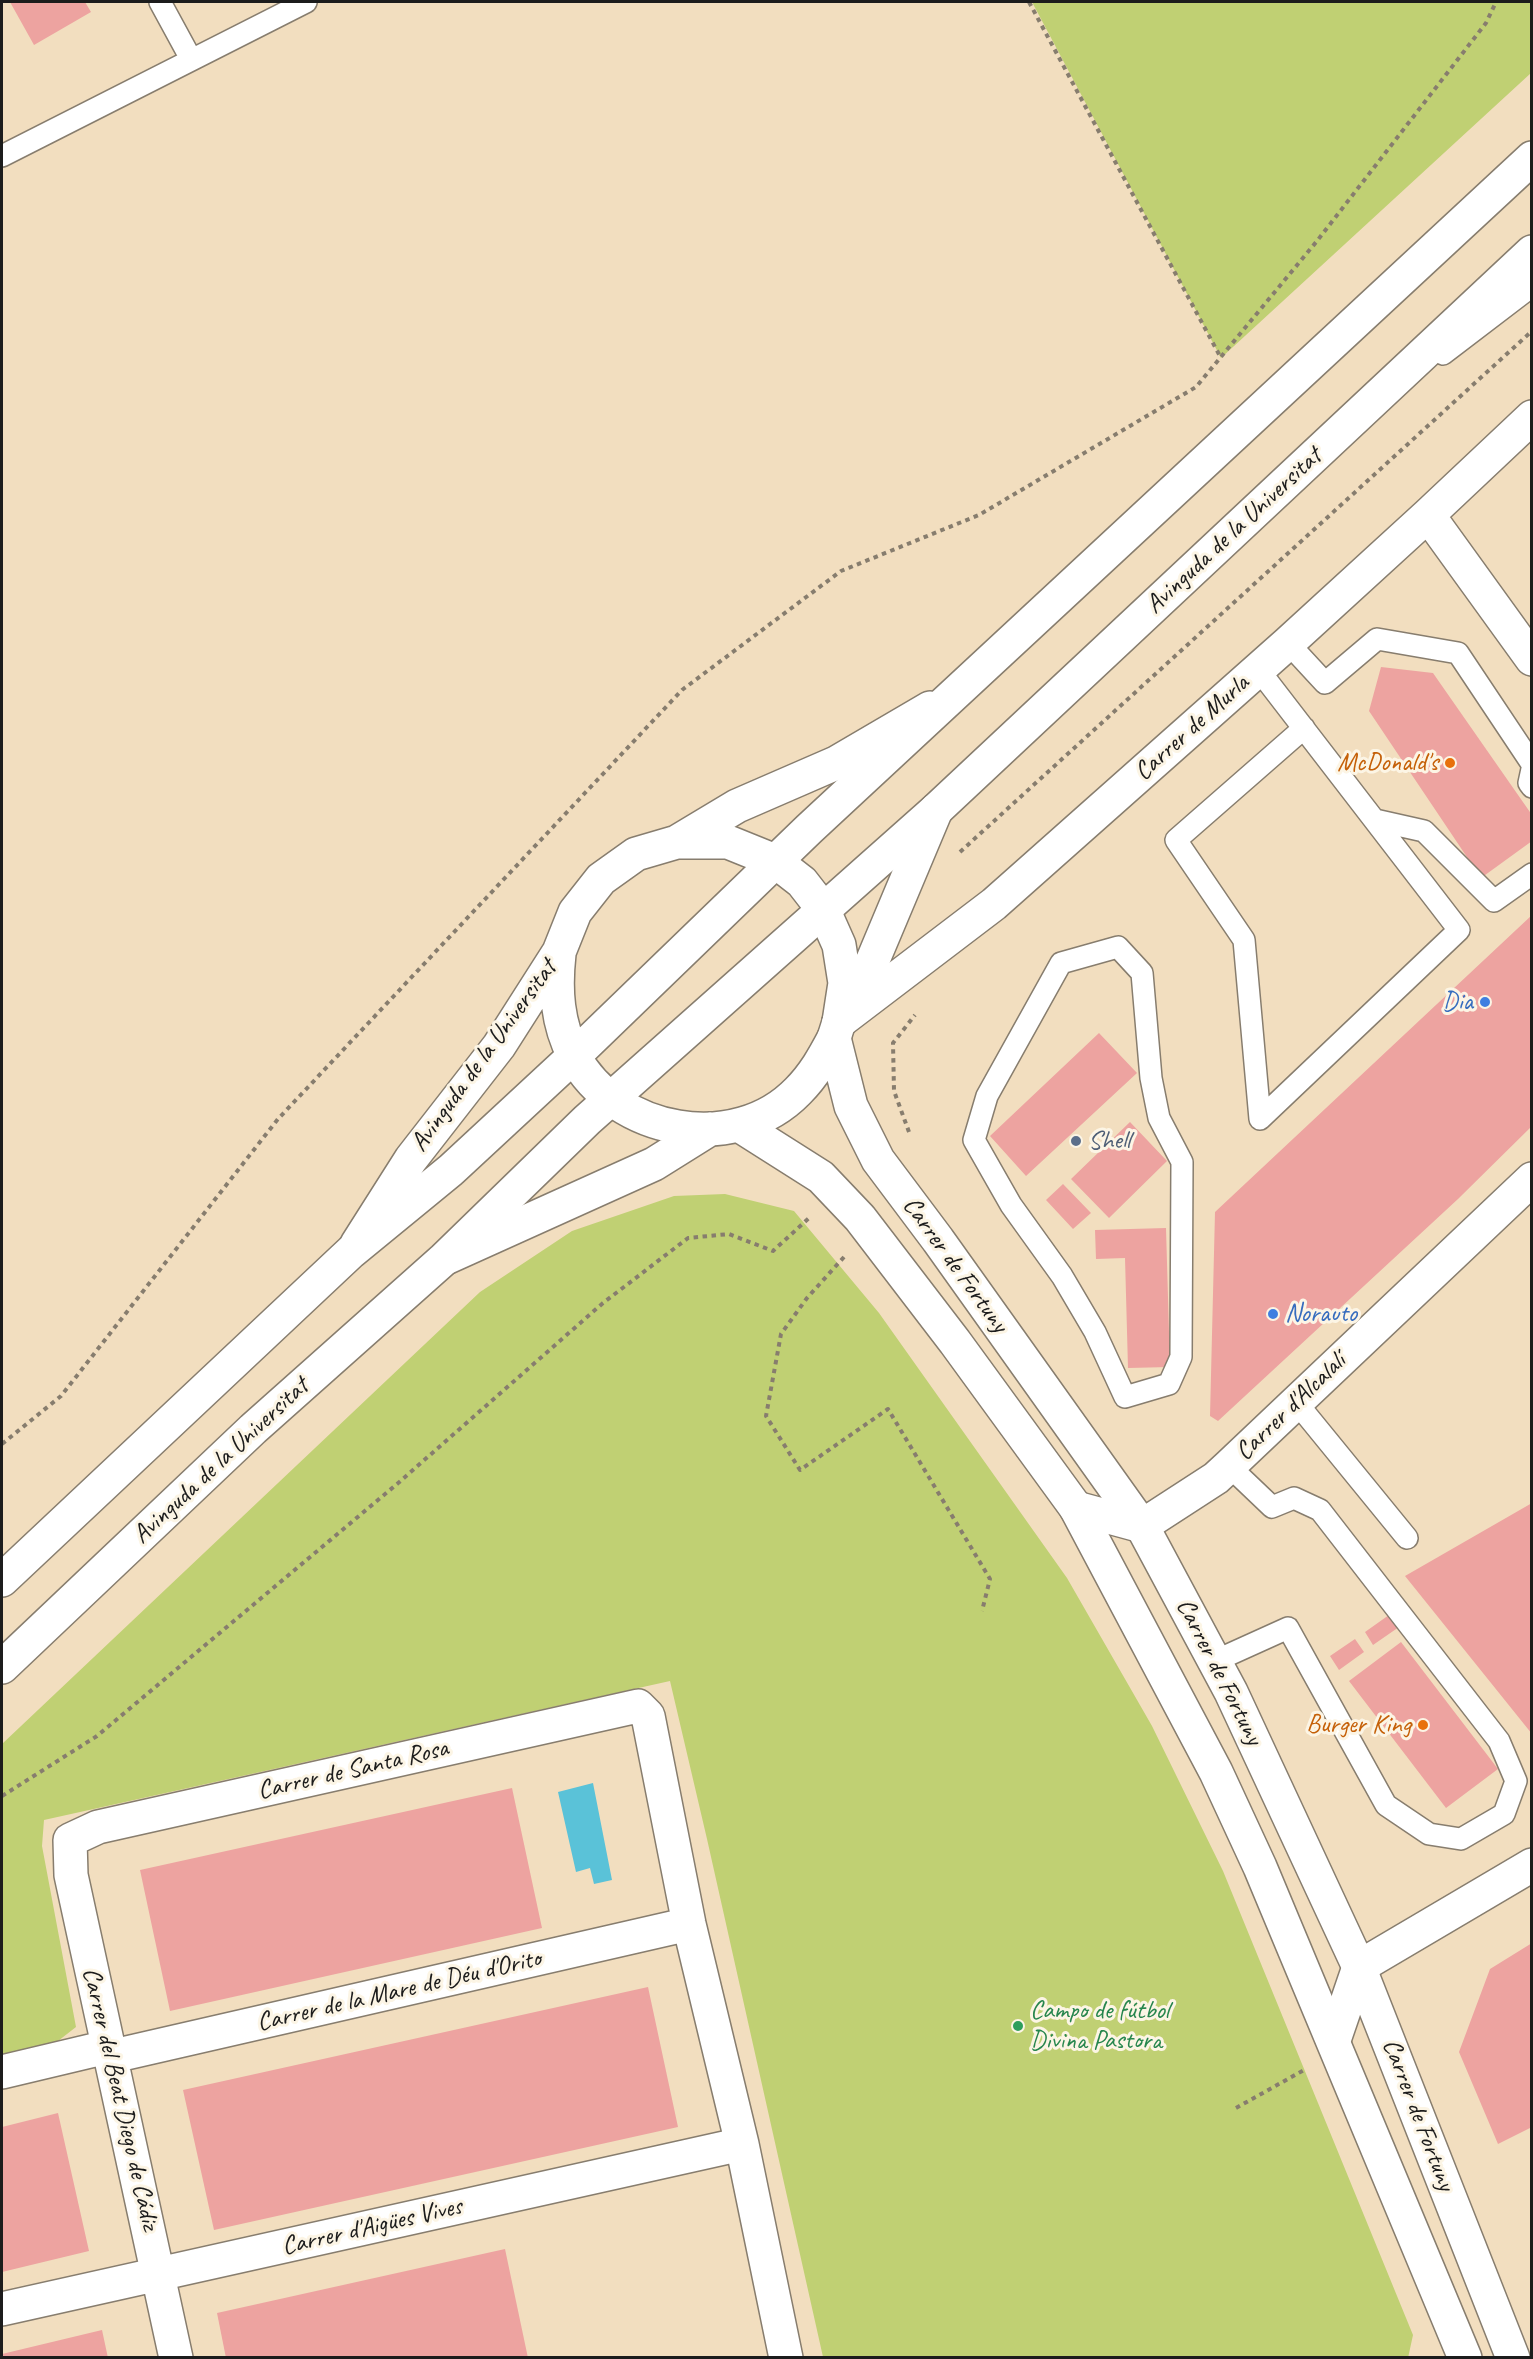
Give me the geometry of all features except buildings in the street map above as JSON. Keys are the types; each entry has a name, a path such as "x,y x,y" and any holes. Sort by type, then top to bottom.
{"street":[{"name":"Avinguda de la Universitat","path":"2,1580 351,1252 451,1170 574,1056 775,861 1532,158"},
{"name":"Avinguda de la Universitat","path":"2,1667 253,1429 444,1258 611,1099 936,810 1532,252"},
{"name":"Carrer de Murla","path":"837,1030 994,904 1288,643 1532,417"},
{"path":"1428,515 1532,659"},
{"name":"Avinguda de la Universitat","path":"351,1252 411,1159 499,1046 559,952 575,912 602,879 636,854 677,842 737,806 836,763 955,694"},
{"name":"Avinguda de la Universitat","path":"444,1258 654,1164 725,1127 770,1112 797,1092 819,1067 870,967 936,810"},
{"name":"Avinguda de la Universitat","path":"677,842 728,842 775,861 802,882 823,909 839,945 845,983 837,1030"},
{"name":"Avinguda de la Universitat","path":"559,952 556,987 561,1023 574,1056 590,1080 611,1099 641,1117 675,1128 725,1127"},
{"name":"Carrer de Fortuny","path":"837,1030 851,1106 878,1160 938,1240 1142,1526 1215,1661 1288,1811 1359,1967 1513,2358"},
{"name":"Carrer de Fortuny","path":"725,1127 821,1177 860,1218 955,1342 1076,1508 1216,1772 1260,1867 1465,2358"},
{"name":"Carrer d'Alcalalí","path":"1142,1526 1215,1478 1229,1466 1532,1179"},
{"path":"1076,1508 1142,1526"},
{"name":"Carrer de Santa Rosa","path":"70,1840 99,1827 638,1706 648,1716 689,1924"},
{"name":"Carrer del Beat Diego de Cádiz","path":"70,1840 70,1875 176,2358"},
{"path":"1334,2040 1359,1967 1532,1865"},
{"path":"689,1924 742,2144 786,2358"},
{"name":"Carrer de la Mare de Déu d'Orito","path":"2,2072 108,2052 689,1924"},
{"name":"Carrer d'Aigües Vives","path":"2,2309 742,2144"}],"lane":[{"path":"160,2 191,59"},
{"path":"2,156 306,2"},
{"path":"1330,440 1532,286"},
{"path":"1288,643 1325,683 1377,639 1458,653 1532,764"},
{"path":"1258,669 1304,728 1375,820 1459,930 1260,1119 1244,940 1176,840 1304,728"},
{"path":"1532,770 1529,783 1532,787"},
{"path":"1375,820 1424,831 1494,901 1532,873"},
{"path":"1119,947 1142,973 1150,1078 1159,1118 1182,1162 1181,1357 1169,1384 1125,1397 1095,1332 1062,1276 1011,1205 974,1140 987,1096 1061,963 1119,947"},
{"path":"1296,1402 1407,1538"},
{"path":"1215,1661 1288,1628 1386,1805 1428,1834 1461,1839 1504,1814 1516,1781 1499,1741 1320,1510 1294,1498 1272,1507 1229,1466"}],"path":[{"path":"1029,2 1221,358"},
{"path":"2,1444 61,1395 278,1119 682,690 841,571 979,515 1196,387 1317,241 1486,23 1496,2"},
{"path":"845,1256 807,1298 781,1334 766,1416 800,1470 888,1409 990,1579 982,1611"},
{"path":"1236,2108 1310,2066"}],"green space":[{"path":"1032,2 1531,2 1531,73 1221,358"},
{"path":"725,1194 794,1211 879,1313 1067,1578 1152,1726 1223,1871 1413,2335 1408,2358 823,2357 670,1681 44,1820 42,1846 76,2027 49,2048 2,2060 2,1744 480,1292 572,1231 674,1196"}],"water":[{"path":"593,1783 612,1880 594,1884 590,1868 576,1872 558,1792"}],"place":[{"name":"McDonald's","path":"1450,763"},
{"name":"Dia","path":"1485,1002"},
{"name":"Shell","path":"1076,1141"},
{"name":"Norauto","path":"1273,1314"},
{"name":"Burger King","path":"1423,1725"},
{"name":"Campo de fútbol Divina Pastora","path":"1018,2026"}]}
